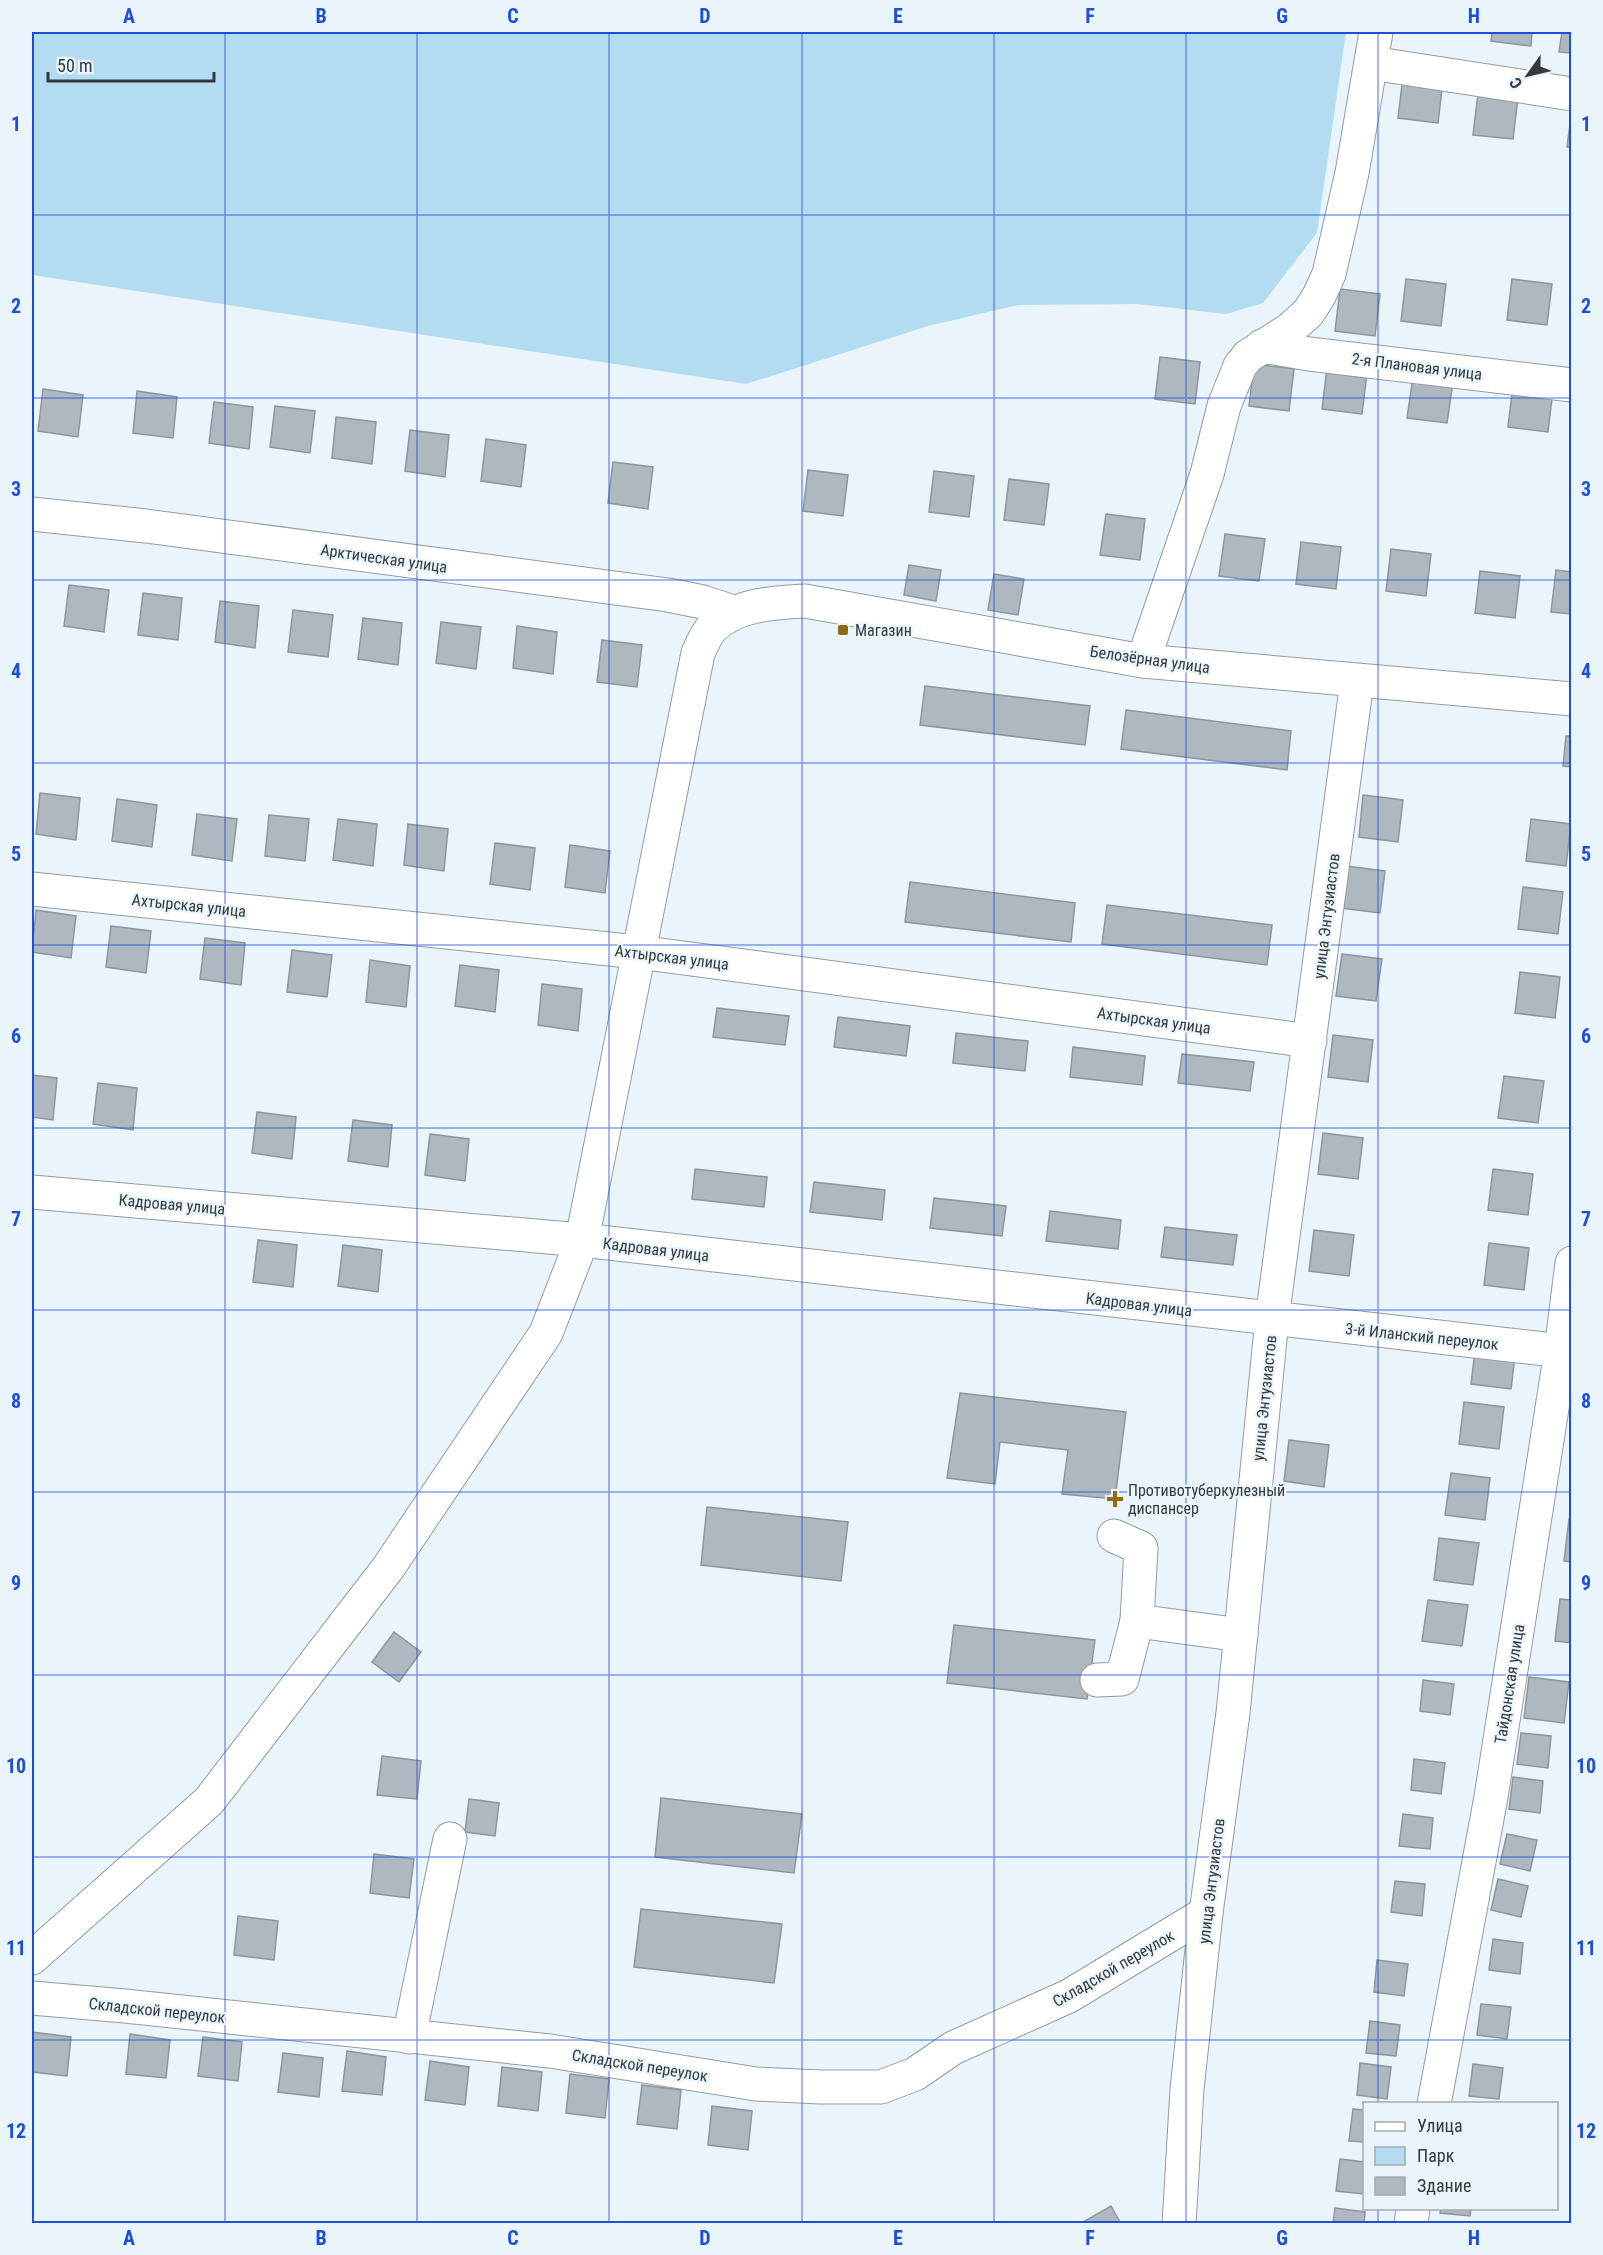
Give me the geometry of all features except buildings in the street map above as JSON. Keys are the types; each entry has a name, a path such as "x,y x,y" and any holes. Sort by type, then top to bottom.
{"street":[{"path":"1143,661 1207,474 1224,406 1235,376 1248,356 1289,330 1308,313 1329,274 1352,173 1374,47 1572,94"},
{"name":"2-я Плановая улица","path":"1262,346 1309,354 1572,385"},
{"name":"Арктическая улица","path":"32,514 158,528 668,595 703,602 734,612"},
{"name":"Белозёрная улица","path":"734,612 767,604 805,601 1143,661 1572,699"},
{"path":"32,1959 208,1801 388,1568 546,1333 582,1240 698,653 711,629 734,612"},
{"name":"улица Энтузиастов","path":"1179,2223 1188,2089 1206,1913 1233,1713 1272,1319 1357,681"},
{"name":"Ахтырская улица","path":"32,889 638,952 1310,1041"},
{"name":"Кадровая улица","path":"34,1201 582,1240 1272,1319"},
{"name":"Тайдонская улица","path":"1434,2102 1491,1797 1566,1352 1572,1263"},
{"name":"3-й Иланский переулок","path":"1272,1319 1566,1352"},
{"path":"1097,1680 1122,1679 1137,1621 1141,1548 1114,1536"},
{"path":"1137,1621 1241,1635"},
{"path":"409,2037 450,1839"},
{"name":"Складской переулок","path":"32,1998 550,2051 756,2084 881,2087 915,2074 953,2048 1069,1996 1206,1913"}],"green space":[{"path":"32,32 1346,32 1317,233 1263,303 1226,314 1138,304 1018,305 928,326 746,384 32,275"}],"place":[{"name":"Магазин","path":"843,630"},
{"name":"Противотуберкулезный диспансер","path":"1115,1499"}]}
